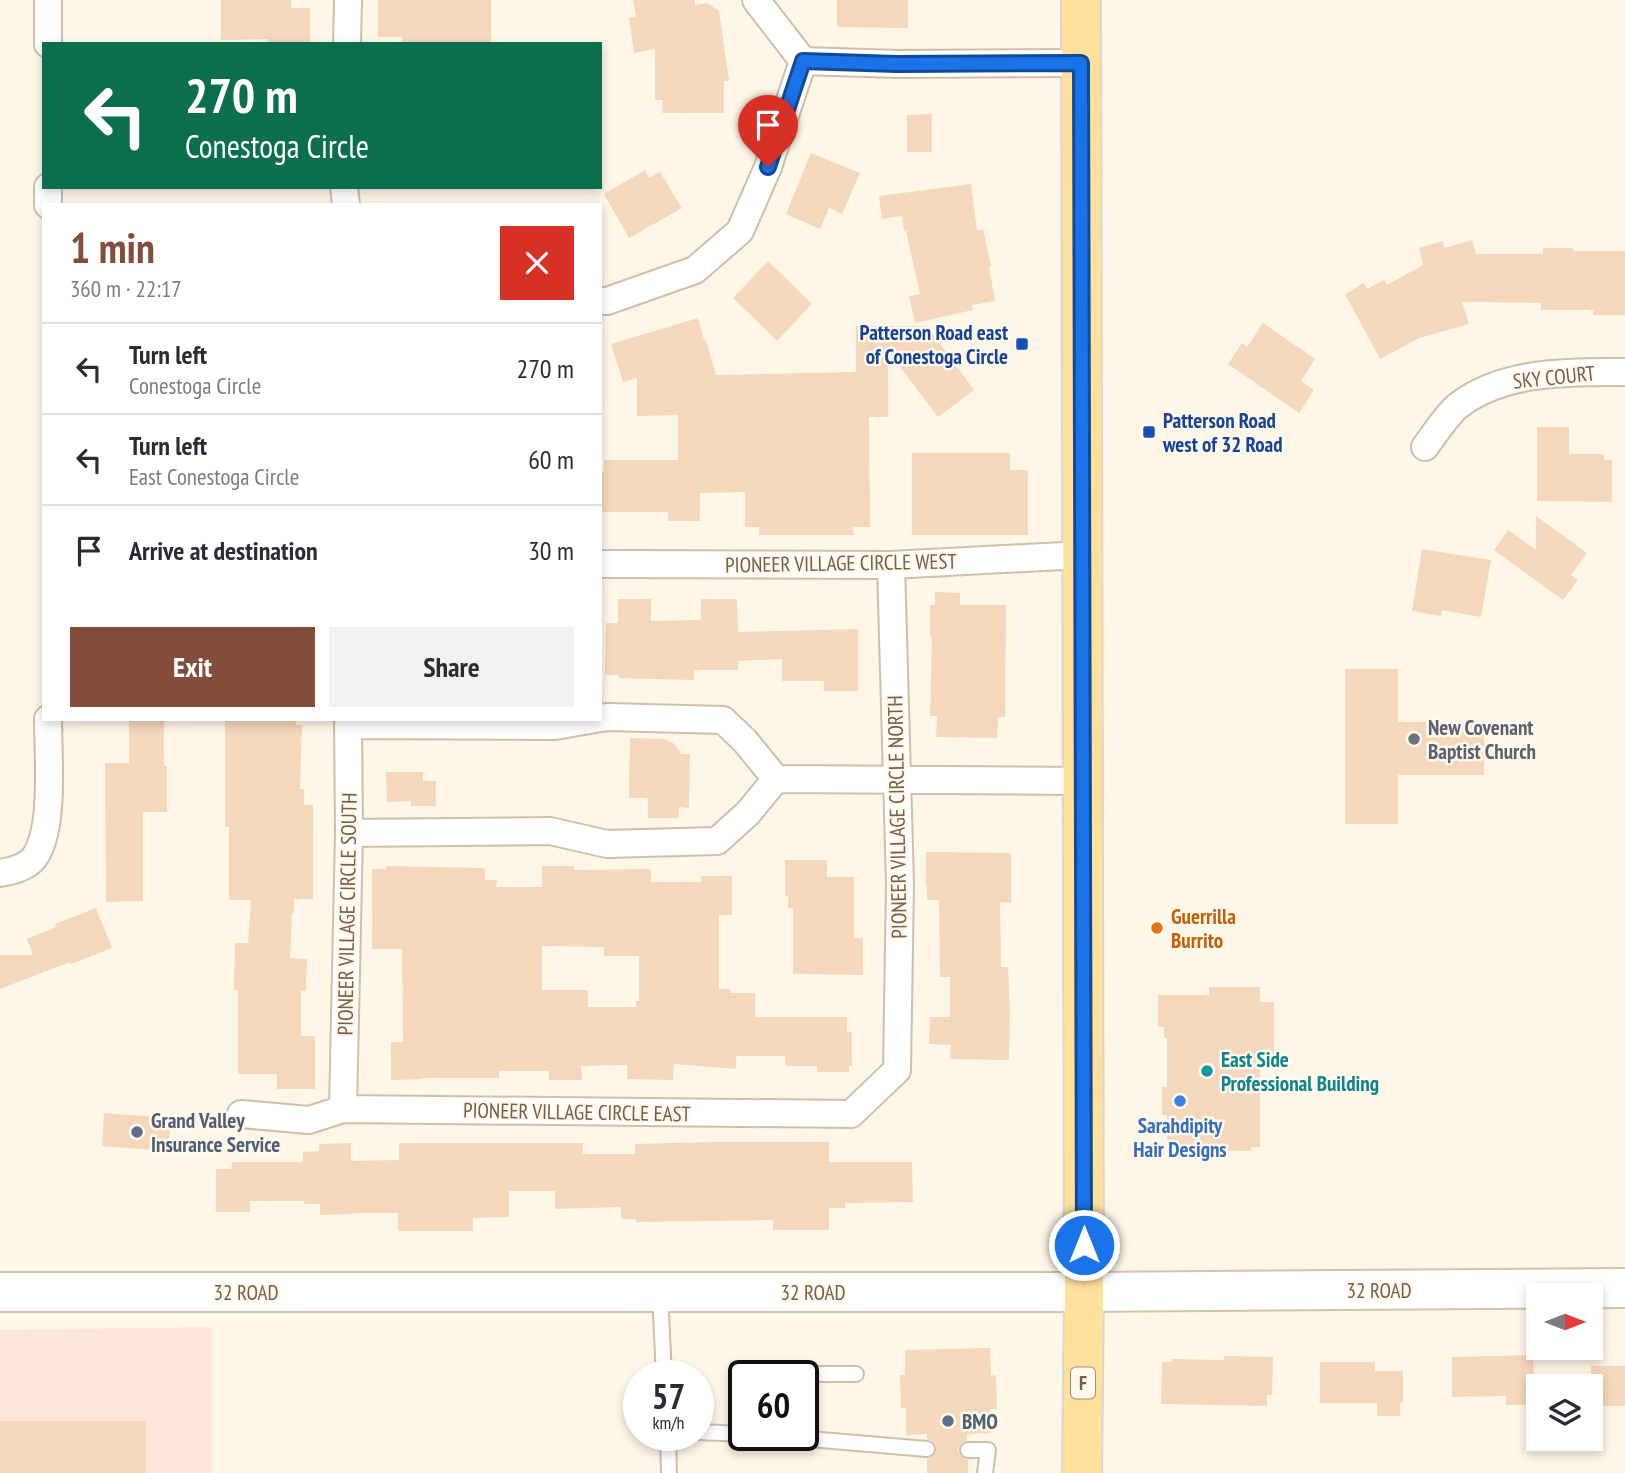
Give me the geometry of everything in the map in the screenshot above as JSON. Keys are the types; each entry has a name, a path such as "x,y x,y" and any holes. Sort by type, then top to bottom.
{"main road":[{"name":"F","path":"1081,0 1084,1292 1082,1473"}],"street":[{"path":"48,0 48,42"},
{"path":"347,42 348,0"},
{"path":"756,0 803,61"},
{"path":"803,61 897,64 1081,63"},
{"path":"602,301 695,270 740,231 768,167 803,61"},
{"name":"SKY COURT","path":"1425,447 1458,405 1498,382 1563,372 1625,372"},
{"name":"PIONEER VILLAGE CIRCLE WEST","path":"602,564 891,565 1082,555"},
{"name":"PIONEER VILLAGE CIRCLE NORTH","path":"891,565 900,884 897,1070"},
{"path":"602,718 723,720 746,741 776,779"},
{"path":"0,873 15,870 33,859 44,837 48,813 48,721"},
{"path":"348,722 555,726 584,721"},
{"name":"PIONEER VILLAGE CIRCLE SOUTH","path":"343,1109 349,832 348,722"},
{"path":"776,779 1083,781"},
{"path":"349,832 550,831 607,844 717,841 748,813 776,779"},
{"name":"PIONEER VILLAGE CIRCLE EAST","path":"242,1114 309,1120 343,1109 850,1114 897,1070"},
{"name":"32 ROAD","path":"0,1292 1084,1292 1625,1288"}],"lane":[{"path":"660,1292 663,1360"},
{"path":"819,1374 856,1374"},
{"path":"819,1440 927,1449"},
{"path":"968,1450 988,1450 985,1473"},
{"path":"668,1451 669,1473"}],"shaded area":[{"path":"212,1327 212,1473 0,1473 0,1330"}],"building":[{"path":"221,0 291,0 291,8 310,8 310,42 221,40"},
{"path":"378,0 491,0 491,42 402,42 402,37 378,37"},
{"path":"633,0 695,0 695,5 707,3 719,11 729,81 724,81 724,113 662,113 663,100 655,100 655,49 634,53 629,18 636,17"},
{"path":"837,0 908,0 908,28 837,27"},
{"path":"932,114 932,152 907,152 907,115"},
{"path":"811,153 860,173 842,214 829,208 820,229 786,214"},
{"path":"645,170 649,178 660,172 682,208 629,238 604,194"},
{"path":"971,184 977,231 983,229 995,301 972,305 973,310 915,323 909,296 920,294 902,216 882,219 879,196"},
{"path":"1472,240 1476,254 1543,254 1543,248 1625,251 1625,315 1593,315 1593,310 1541,310 1541,303 1462,302 1469,324 1419,338 1380,359 1345,294 1364,283 1367,289 1384,280 1387,285 1423,265 1419,248 1443,241 1444,248"},
{"path":"768,261 812,304 777,341 733,298"},
{"path":"698,318 716,375 856,372 856,326 927,326 974,390 938,417 888,351 888,417 869,417 870,527 853,527 854,535 759,535 759,527 745,527 745,492 700,493 700,521 668,521 668,512 602,512 604,460 678,460 678,415 637,416 637,378 623,382 611,344"},
{"path":"1263,323 1315,359 1301,381 1314,390 1299,413 1228,364 1242,343 1247,347"},
{"path":"1537,427 1569,427 1569,454 1604,454 1604,460 1612,460 1612,502 1537,501"},
{"path":"912,453 1010,453 1010,470 1028,470 1028,535 912,535"},
{"path":"1536,516 1587,553 1571,575 1578,580 1563,600 1494,550 1508,530 1536,550"},
{"path":"1422,549 1491,560 1481,617 1442,610 1441,616 1412,611"},
{"path":"935,592 960,593 960,605 1006,605 1005,717 998,717 997,738 936,737 937,716 930,716 930,605 935,605"},
{"path":"618,599 651,599 651,621 701,620 701,599 737,599 738,632 858,629 858,691 824,691 824,681 782,681 782,659 738,661 738,670 694,670 694,680 619,678 619,675 605,675 606,623 618,623"},
{"name":"New Covenant Baptist Church","path":"1345,669 1398,669 1398,722 1484,722 1484,775 1398,775 1398,824 1345,824"},
{"path":"129,721 164,721 167,812 143,812 143,901 106,902 105,763 129,763"},
{"path":"225,721 296,721 296,725 302,725 300,789 304,789 304,805 313,805 313,899 294,899 290,958 307,959 306,991 301,991 301,1036 315,1036 315,1089 277,1089 277,1074 238,1074 235,943 248,943 251,900 229,900 229,827 225,827"},
{"path":"630,738 664,739 673,743 680,754 690,754 689,808 679,807 679,818 648,818 648,798 629,798"},
{"path":"386,772 423,772 423,781 436,781 436,806 411,806 411,801 387,802"},
{"path":"926,852 1011,853 1011,903 1000,902 1001,967 1008,967 1009,1060 950,1059 951,1045 929,1044 930,1017 950,1017 950,977 940,977 939,900 927,900"},
{"path":"785,860 827,860 827,877 854,877 854,938 863,938 863,975 793,974 793,908 788,908 788,896 785,896"},
{"path":"386,866 485,868 485,880 497,880 496,887 542,887 542,866 574,866 574,870 651,869 651,882 701,882 701,876 732,876 732,915 719,915 719,989 730,989 730,993 755,993 755,1017 847,1017 847,1032 852,1032 852,1066 849,1066 849,1072 817,1072 817,1066 785,1066 785,1056 736,1056 736,1069 674,1064 673,1080 627,1079 627,1065 581,1066 582,1080 549,1080 549,1071 499,1071 499,1078 391,1080 391,1042 403,1042 402,949 372,949 372,869 386,869","holes":["542,946 604,947 604,956 639,956 639,1001 636,1001 636,1007 588,1007 588,990 542,990"]},
{"path":"96,908 112,948 0,989 0,955 33,955 27,939 56,927 55,924"},
{"name":"East Side Professional Building","path":"1209,987 1260,987 1260,1002 1274,1002 1274,1069 1260,1069 1260,1147 1251,1147 1251,1151 1167,1148 1167,1115 1162,1115 1162,1087 1167,1087 1167,1038 1164,1038 1164,1027 1158,1027 1158,995 1209,995"},
{"name":"Grand Valley Insurance Service","path":"104,1113 171,1118 168,1151 102,1146"},
{"path":"829,1142 829,1162 912,1162 913,1202 845,1203 845,1208 829,1208 829,1230 773,1230 773,1220 636,1222 636,1219 621,1219 621,1207 555,1209 555,1191 509,1191 509,1217 473,1218 473,1231 398,1231 398,1213 320,1215 320,1204 304,1204 304,1201 250,1201 250,1212 216,1212 216,1169 232,1169 232,1162 303,1162 303,1152 319,1151 319,1144 351,1143 351,1161 399,1160 399,1143 583,1143 583,1154 635,1154 635,1144"},
{"name":"BMO","path":"990,1348 991,1376 996,1375 997,1409 990,1409 990,1433 967,1434 967,1440 959,1446 960,1455 968,1460 968,1473 927,1473 927,1459 935,1454 936,1446 927,1439 927,1434 906,1435 906,1408 901,1408 900,1375 905,1375 905,1350"},
{"path":"1526,1355 1526,1360 1533,1360 1534,1374 1526,1374 1526,1405 1506,1405 1506,1396 1452,1397 1452,1357"},
{"path":"1224,1356 1273,1357 1272,1395 1267,1395 1267,1406 1161,1404 1162,1362 1172,1362 1172,1359 1224,1360"},
{"path":"1320,1362 1375,1362 1375,1371 1403,1371 1403,1403 1400,1403 1400,1416 1377,1416 1377,1403 1320,1403"},
{"path":"1591,1366 1625,1366 1625,1406 1603,1406 1603,1374 1591,1374"},
{"path":"0,1421 146,1421 146,1473 0,1473"}],"place":[{"name":"Patterson Road east of Conestoga Circle","path":"1022,344"},
{"name":"Patterson Road west of 32 Road","path":"1149,432"},
{"name":"New Covenant Baptist Church","path":"1414,739"},
{"name":"Guerrilla Burrito","path":"1157,928"},
{"name":"East Side Professional Building","path":"1207,1071"},
{"name":"Sarahdipity Hair Designs","path":"1180,1101"},
{"name":"Grand Valley Insurance Service","path":"137,1132"},
{"name":"BMO","path":"948,1421"}],"route":[{"path":"768,167 803,61 897,64 1081,63 1084,1245"}]}
